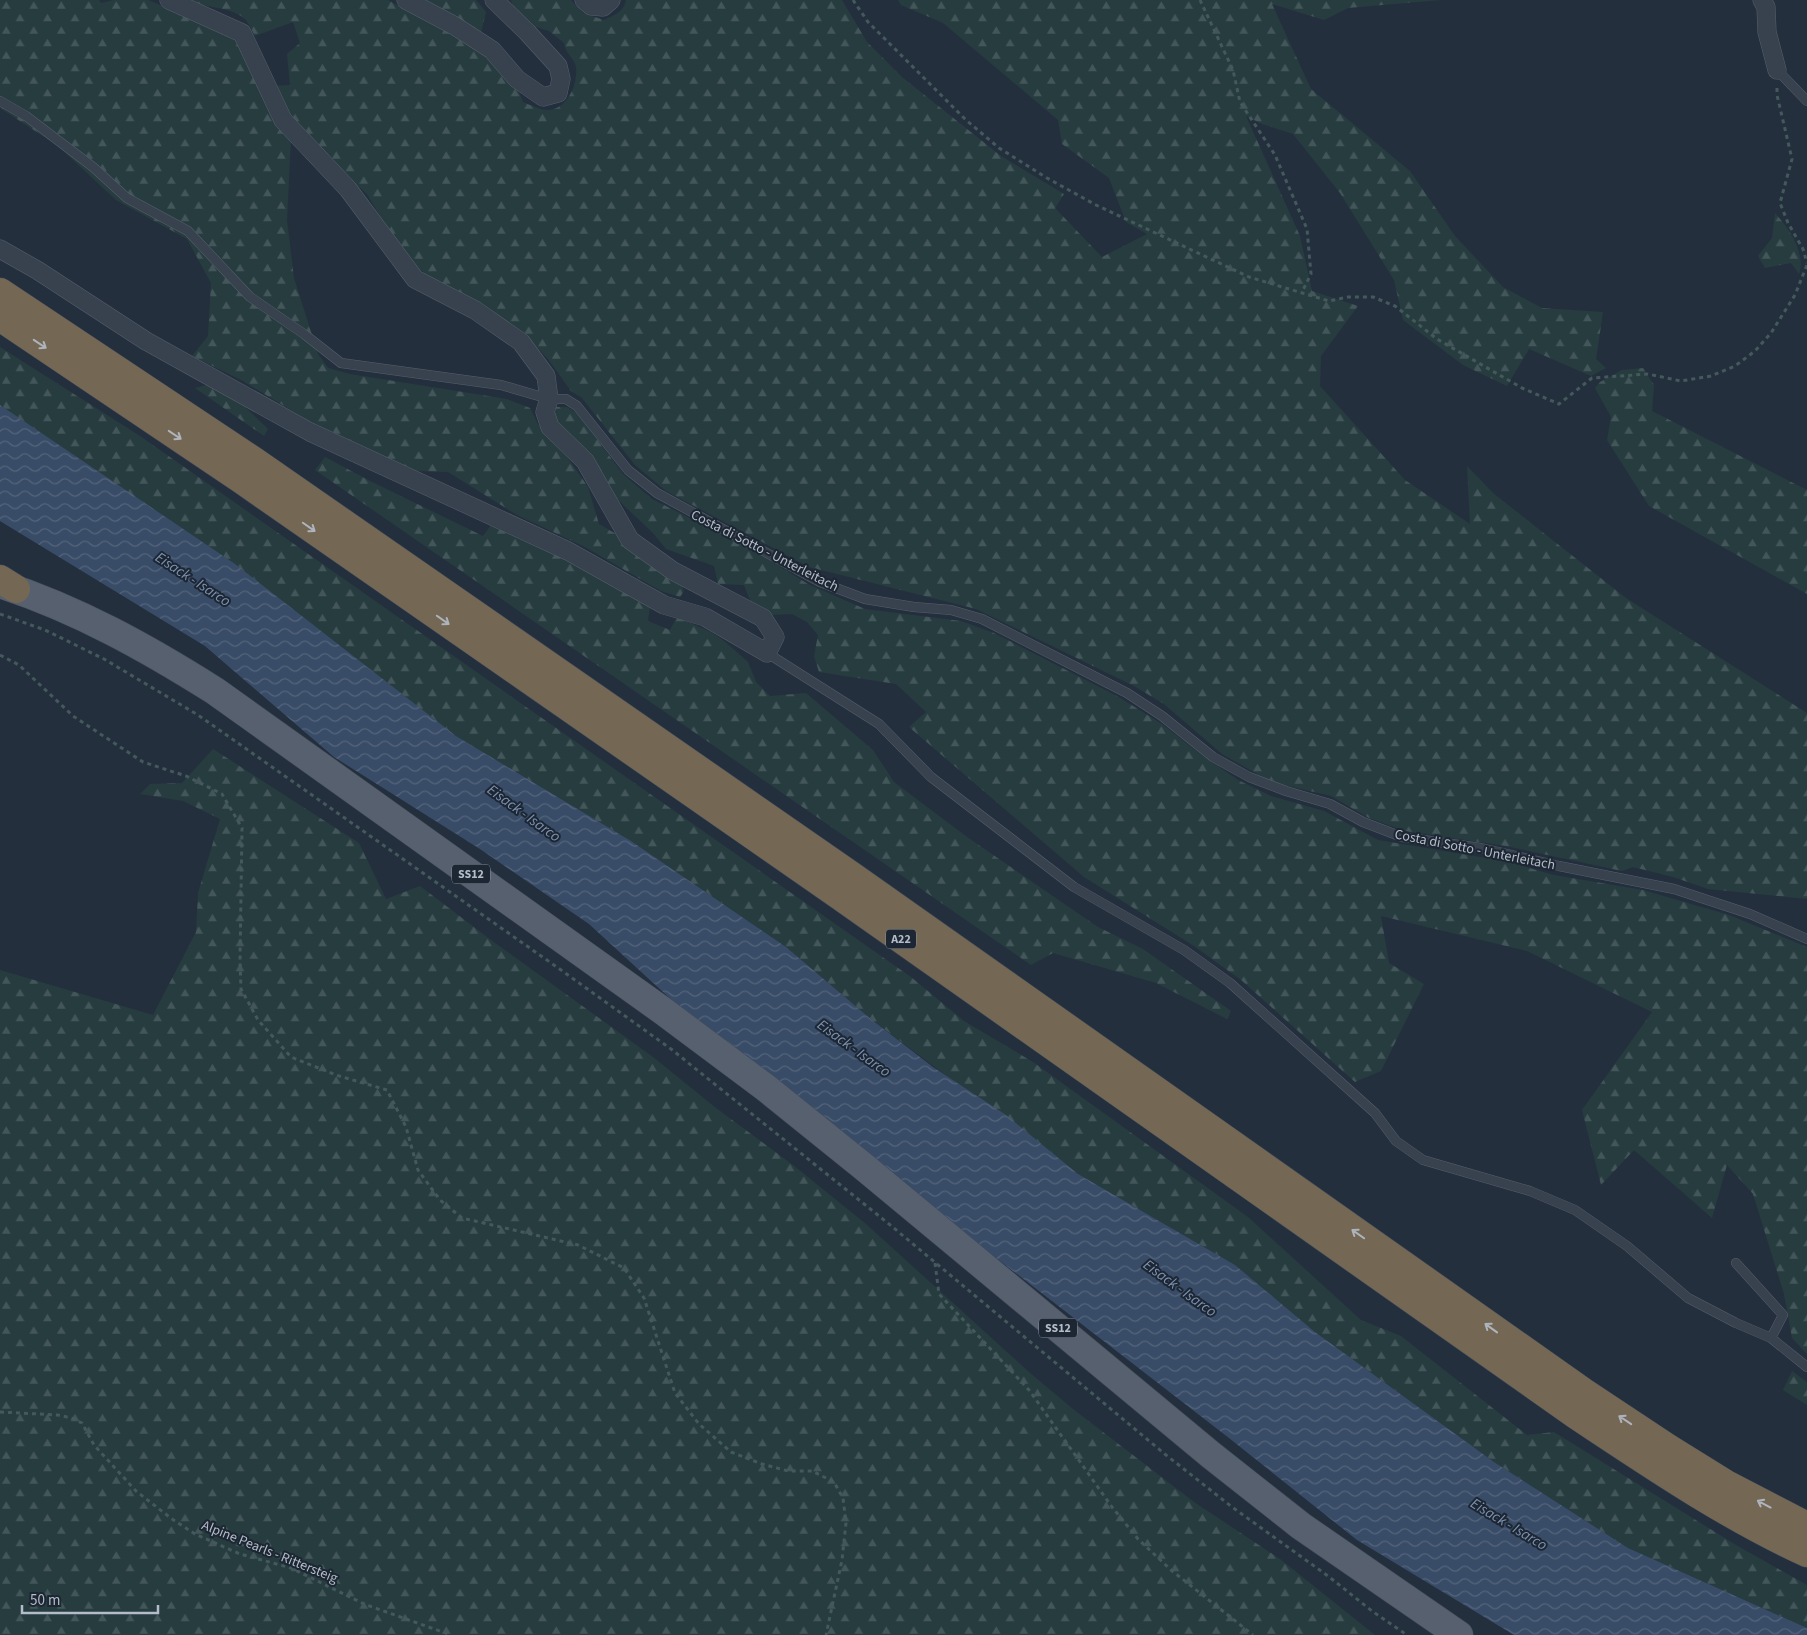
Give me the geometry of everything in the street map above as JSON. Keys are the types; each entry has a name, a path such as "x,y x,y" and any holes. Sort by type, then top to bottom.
{"highway":[{"name":"A22","path":"0,292 254,461 852,876 1521,1350 1668,1448 1726,1484 1807,1526"},
{"name":"A22","path":"0,317 242,480 824,884 1576,1415 1708,1499 1784,1543 1807,1553"}],"main road":[{"name":"SS12","path":"5,584 90,620 158,656 215,691 663,1011 766,1088 1211,1455 1294,1520 1459,1635"}],"street":[{"path":"0,249 37,270 146,341 310,432 568,551 664,605 705,617 767,653 775,637 763,618 674,571 630,540 585,461 550,427 545,412 549,399 546,376 521,342 475,310 415,279 348,189 283,120 242,33 169,0"},
{"path":"406,0 455,26 492,50 517,79 543,97 558,93 561,79 558,66 494,0"},
{"path":"584,0 591,6 603,7 611,0"},
{"path":"1762,0 1766,7 1767,32 1777,70"}],"lane":[{"path":"1777,70 1807,102"},
{"name":"Costa di Sotto - Unterleitach","path":"0,101 26,116 93,167 127,198 188,231 250,297 304,334 341,363 501,385 549,399 566,399 577,406 628,470 657,494 820,582 865,599 914,607 951,610 982,619 1127,693 1162,716 1213,757 1249,777 1286,791 1330,804 1363,822 1402,837 1481,848 1559,866 1674,888 1750,914 1807,939"},
{"path":"767,653 879,724 931,777 1074,887 1184,950 1230,983 1375,1113 1396,1141 1422,1160 1530,1191 1575,1210 1627,1246 1688,1298 1736,1323 1771,1338 1807,1367"},
{"path":"1736,1263 1783,1315 1771,1338"}],"path":[{"path":"853,0 868,22 966,120 999,148 1047,178 1096,206 1249,277 1330,301 1348,296 1373,297 1395,306 1437,339 1522,388 1559,404 1592,378 1648,374 1681,382 1711,376 1735,366 1754,351 1771,333 1795,295 1807,264 1803,248 1788,223 1780,203 1792,159 1776,95 1777,70"},
{"path":"1200,0 1233,70 1240,102 1275,155 1307,230 1311,274 1302,292"},
{"path":"0,614 45,630 104,658 198,715 671,1049 874,1212 1195,1478 1328,1576 1372,1611 1408,1635"},
{"path":"0,655 19,666 73,716 143,762 186,776 222,794 242,828 241,989 258,1020 291,1057 336,1076 387,1090 406,1127 418,1170 440,1200 462,1218 578,1245 624,1268 644,1298 675,1393 700,1424 731,1452 762,1464 788,1471 812,1471 834,1482 844,1498 846,1523 842,1560 826,1635"},
{"path":"935,1262 940,1294 1029,1390 1112,1507 1138,1539 1172,1570 1253,1635"},
{"name":"Alpine Pearls - Rittersteig","path":"0,1412 58,1415 76,1420 82,1423 94,1445 136,1491 195,1534 240,1554 291,1568 364,1604 451,1635"}],"green space":[{"path":"0,0 99,0 101,3 114,0 148,0 218,29 235,39 245,54 274,122 291,138 287,220 294,278 318,354 328,368 350,374 507,399 530,408 538,424 559,445 588,487 599,524 623,538 680,581 684,591 680,597 661,591 585,547 517,515 448,472 416,471 309,421 243,381 192,356 208,336 211,283 187,239 116,200 58,146 0,108"},
{"path":"186,0 388,0 491,56 514,81 523,102 540,109 550,110 567,100 575,80 575,64 564,43 549,31 533,26 515,12 511,0 571,0 583,13 604,20 621,10 626,0 842,0 867,42 902,77 1001,156 1064,194 1055,208 1102,257 1147,234 1126,222 1109,178 1062,144 1058,120 943,23 901,5 898,0 1441,0 1348,8 1324,20 1272,4 1311,89 1410,171 1455,236 1503,287 1542,308 1603,312 1596,359 1606,368 1591,376 1529,349 1507,386 1463,365 1403,320 1394,280 1340,193 1293,134 1262,124 1246,116 1300,236 1312,291 1358,306 1321,356 1320,386 1405,480 1470,524 1467,466 1493,493 1626,598 1807,713 1807,899 1708,889 1673,877 1633,867 1622,871 1506,846 1405,831 1369,818 1331,796 1284,785 1259,775 1222,754 1164,704 1134,686 976,609 809,567 666,491 635,465 582,398 571,391 548,359 524,334 443,286 419,269 387,228 367,194 326,159 285,116 273,86 290,85 287,54 300,43 293,22 255,36 245,19 231,11"},
{"path":"422,0 476,0 486,12 481,33"},
{"path":"1775,213 1795,241 1800,257 1801,266 1799,274 1791,263 1765,268 1758,256 1772,238"},
{"path":"0,347 140,436 911,977 964,1021 1033,1062 1248,1217 1361,1320 1401,1336 1527,1435 1554,1432 1736,1545 1807,1585 1807,1628 1628,1548 1494,1462 1315,1332 1235,1265 1078,1174 872,1020 786,947 631,841 456,736 359,662 0,405"},
{"path":"1643,368 1654,385 1652,411 1807,490 1807,594 1649,506 1607,440 1611,417 1595,388 1600,382 1622,370"},
{"path":"207,385 245,407 268,429 264,436 195,388"},
{"path":"556,407 567,407 577,413 623,474 652,499 751,549 808,584 865,609 961,621 994,633 1117,696 1162,724 1238,780 1271,796 1324,811 1378,840 1504,861 1554,875 1643,890 1729,915 1807,947 1807,1354 1792,1338 1784,1294 1753,1194 1727,1165 1712,1218 1634,1150 1601,1185 1582,1110 1652,1012 1527,951 1381,916 1389,963 1424,984 1381,1071 1355,1082 1241,980 1194,946 1084,877 909,727 926,712 896,684 819,672 814,656 818,635 807,622 792,614 771,615 752,605 744,585 718,584 714,566 666,549 653,533 615,497 554,421"},
{"path":"325,457 483,536 491,525 540,545 650,606 648,621 670,630 677,617 711,632 748,662 756,682 770,696 806,693 873,750 894,782 967,837 1098,927 1143,949 1231,1011 1227,1019 1156,983 1053,953 1031,965 315,470"},
{"path":"213,749 359,843 386,899 420,886 491,940 653,1057 866,1224 1030,1373 1073,1409 1194,1502 1280,1559 1375,1635 0,1635 0,970 153,1015 196,932 198,893 220,819 183,801 140,794 150,784 182,783"},
{"path":"1792,1371 1807,1382 1807,1405 1783,1390"}],"water":[{"name":"Eisack - Isarco","path":"0,405 235,564 456,736 631,841 786,947 872,1020 933,1067 1006,1115 1078,1174 1235,1265 1315,1332 1494,1462 1628,1548 1807,1628 1807,1635 1514,1635 1357,1540 1229,1438 881,1169 687,1014 589,924 480,849 334,757 205,646 0,521"}]}
